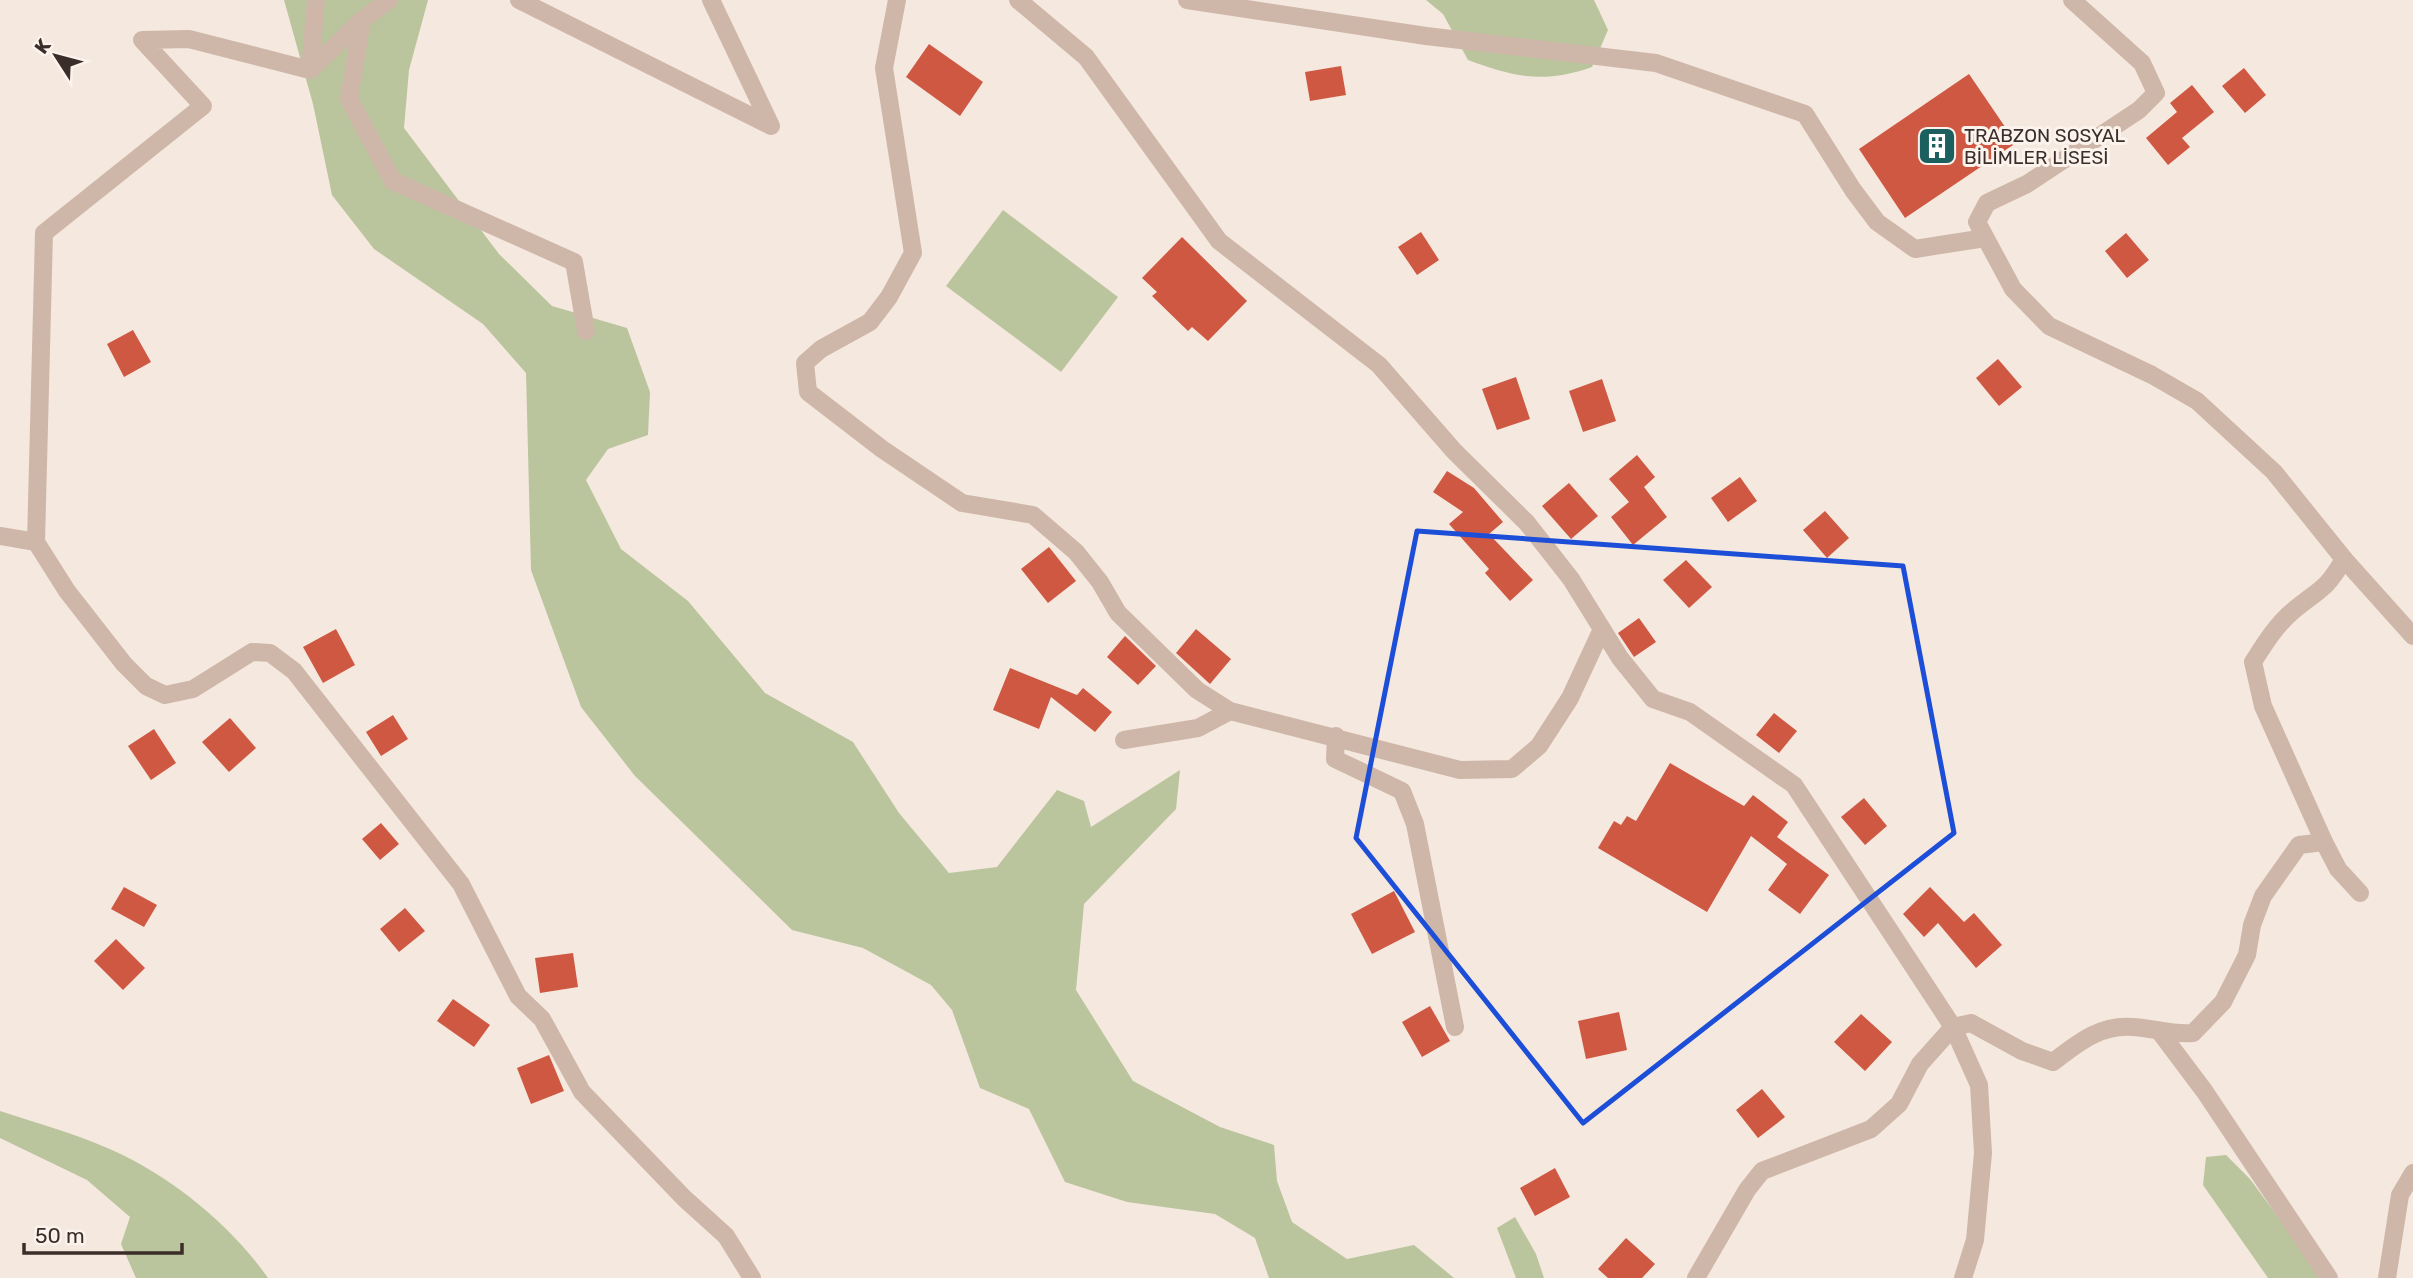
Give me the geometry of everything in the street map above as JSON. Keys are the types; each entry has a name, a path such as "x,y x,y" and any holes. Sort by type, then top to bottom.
{"street":[{"path":"310,70 316,0"},
{"path":"310,70 362,20 388,0"},
{"path":"519,0 771,125 711,0"},
{"path":"897,0 884,68 913,253 889,297 870,322 821,349 805,363 807,392 882,449 962,503 1033,515 1076,552 1100,582 1118,613 1197,690 1230,711 1336,736 1460,770 1511,769 1539,746 1564,707 1602,629"},
{"path":"1018,0 1086,57 1219,241 1379,366 1454,451 1527,523 1571,579 1620,658 1653,699 1690,712 1794,785 1953,1027 1979,1085 1983,1153 1975,1240 1964,1278"},
{"path":"1187,0 1426,36 1656,63 1805,114 1853,190 1877,222 1915,249 1985,238"},
{"path":"2073,0 2142,63 2156,93 2139,110 2026,184 1987,203 1977,222 1985,238 2013,289 2049,326 2152,375 2197,401 2274,472 2344,559 2413,636"},
{"path":"362,20 349,99 393,181 574,262 586,331"},
{"path":"310,70 189,39 142,40 203,106 44,233 36,542 100,633 146,686 165,695 192,689 252,652 270,653 293,671 461,884 518,996 542,1020 582,1092 684,1198 726,1237 752,1278"},
{"path":"0,536 36,542"},
{"path":"2344,559 2329,585 2293,611 2268,638 2253,662 2263,706 2324,842 2338,869 2360,893"},
{"path":"1124,740 1198,728 1230,711"},
{"path":"1336,736 1335,759 1402,791 1415,824 1455,1027"},
{"path":"1696,1278 1747,1190 1762,1171 1871,1129 1899,1104 1920,1064 1953,1027 1971,1023 2022,1051 2053,1062 2091,1033 2131,1027 2160,1032 2193,1033 2223,1002 2248,955 2252,925 2263,896 2299,845 2324,842"},
{"path":"2160,1032 2205,1092 2329,1278"},
{"path":"2387,1278 2400,1195 2413,1173"}],"highlighted area":[{"path":"1417,531 1903,566 1954,833 1583,1123 1356,838"}],"green space":[{"path":"284,0 428,0 409,70 404,128 499,254 552,306 627,328 650,392 648,435 608,449 586,480 621,549 688,601 765,693 853,742 899,813 949,873 997,867 1057,790 1084,801 1091,827 1180,770 1176,809 1084,904 1076,990 1133,1081 1220,1127 1274,1145 1277,1181 1292,1222 1347,1259 1414,1245 1454,1278 1269,1278 1255,1238 1215,1214 1127,1202 1065,1182 1029,1109 980,1088 952,1010 931,985 863,948 792,930 635,776 581,707 531,570 526,373 483,324 374,249 332,195 313,104"},
{"path":"1426,0 1594,0 1608,30 1592,67 1544,77 1515,74 1468,60 1443,14"},
{"path":"1003,210 1118,297 1061,372 946,286"},
{"path":"0,1111 98,1144 156,1174 178,1188 218,1221 268,1278 136,1278 121,1244 130,1217 87,1180 0,1138"},
{"path":"2226,1155 2250,1179 2323,1278 2268,1278 2203,1185 2206,1157"},
{"path":"1515,1217 1536,1254 1544,1278 1516,1278 1497,1228"}],"building":[{"path":"929,44 983,82 960,116 906,77"},
{"path":"1341,66 1346,95 1310,101 1305,72"},
{"path":"2244,68 2266,95 2245,113 2222,86"},
{"name":"TRABZON SOSYAL BİLİMLER LİSESİ","path":"1969,74 2016,143 1905,218 1859,149"},
{"path":"2192,85 2214,112 2182,138 2190,147 2168,165 2146,138 2177,112 2170,103"},
{"path":"1421,232 1439,260 1417,275 1398,247"},
{"path":"2126,233 2149,260 2127,278 2105,251"},
{"path":"1182,237 1247,301 1208,341 1192,327 1188,331 1152,296 1157,292 1142,278"},
{"path":"133,330 151,362 124,377 107,344"},
{"path":"1998,359 2022,387 1999,406 1976,378"},
{"path":"1516,377 1530,419 1497,430 1482,389"},
{"path":"1602,379 1616,421 1583,432 1569,391"},
{"path":"1637,455 1655,477 1644,487 1667,517 1633,545 1611,517 1629,502 1609,479"},
{"path":"1447,471 1474,488 1503,522 1489,534 1533,580 1510,601 1485,573 1489,569 1449,524 1463,512 1433,492"},
{"path":"1740,477 1757,501 1728,522 1711,498"},
{"path":"1569,483 1598,516 1571,539 1542,506"},
{"path":"1825,511 1849,538 1827,558 1803,530"},
{"path":"1049,547 1076,581 1048,603 1021,569"},
{"path":"1686,560 1712,587 1689,608 1663,580"},
{"path":"1639,618 1656,642 1634,657 1618,633"},
{"path":"336,629 355,665 323,683 303,647"},
{"path":"1196,629 1231,659 1210,684 1176,653"},
{"path":"1125,636 1156,666 1138,685 1107,657"},
{"path":"1010,668 1077,695 1083,688 1112,712 1095,732 1051,697 1039,729 993,710"},
{"path":"1774,713 1797,731 1779,753 1756,735"},
{"path":"393,715 408,739 381,756 366,732"},
{"path":"230,718 256,748 229,772 202,742"},
{"path":"154,729 176,763 151,780 128,746"},
{"path":"1670,763 1744,806 1753,795 1788,822 1777,837 1829,875 1800,914 1768,890 1787,864 1751,836 1707,912 1598,848 1614,821 1621,825 1627,816 1636,821"},
{"path":"1864,798 1887,826 1865,845 1841,817"},
{"path":"381,823 399,844 380,860 362,839"},
{"path":"124,887 157,905 144,927 111,909"},
{"path":"1930,887 1964,922 1974,913 2002,945 1976,968 1938,923 1924,937 1903,914"},
{"path":"1394,891 1415,932 1372,954 1351,914"},
{"path":"405,908 425,931 399,952 380,929"},
{"path":"116,939 145,968 123,990 94,961"},
{"path":"573,953 578,987 540,993 535,958"},
{"path":"453,999 490,1025 474,1047 437,1021"},
{"path":"1430,1006 1450,1041 1422,1057 1402,1022"},
{"path":"1619,1012 1627,1050 1586,1059 1578,1021"},
{"path":"1861,1014 1892,1042 1865,1071 1834,1042"},
{"path":"549,1055 564,1091 531,1104 517,1068"},
{"path":"1762,1089 1785,1117 1758,1138 1736,1110"},
{"path":"1555,1168 1570,1197 1535,1216 1520,1188"},
{"path":"1626,1238 1655,1264 1642,1278 1608,1278 1598,1269"}],"place":[{"name":"TRABZON SOSYAL BİLİMLER LİSESİ","path":"1937,146"}]}
